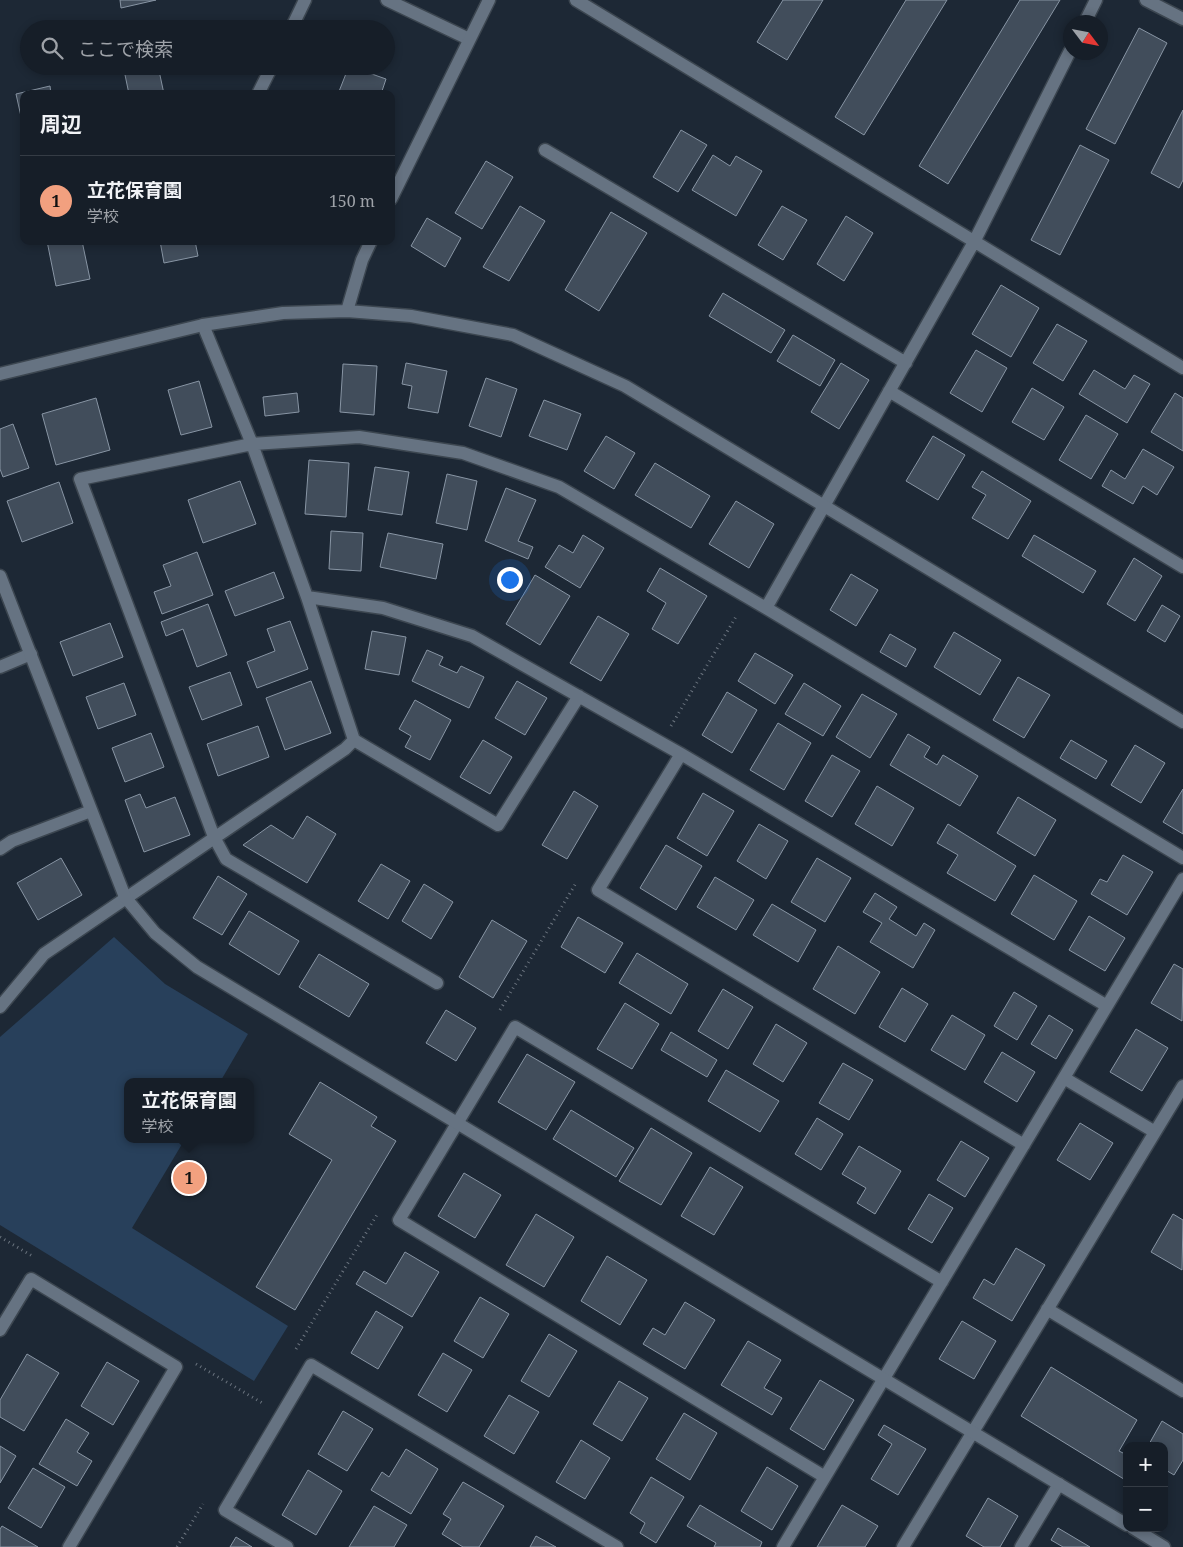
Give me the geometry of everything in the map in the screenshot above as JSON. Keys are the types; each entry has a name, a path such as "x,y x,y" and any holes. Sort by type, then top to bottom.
{"street":[{"path":"295,20 305,0"},
{"path":"387,0 469,38"},
{"path":"395,191 489,0"},
{"path":"576,0 1183,368"},
{"path":"1088,15 1096,0"},
{"path":"1146,0 1183,19"},
{"path":"766,608 974,242 1065,60"},
{"path":"260,90 268,75"},
{"path":"545,150 906,363"},
{"path":"346,311 362,260 369,245"},
{"path":"0,374 203,325 283,313 346,311 410,316 513,335 626,386 1183,722"},
{"path":"203,325 252,444 307,597 354,740 498,825 579,696"},
{"path":"890,390 1183,567"},
{"path":"436,983 226,859 214,837 80,479 252,444 359,437 463,453 558,487 766,608 1183,858"},
{"path":"0,576 125,897 155,933 197,967 1123,1523"},
{"path":"307,597 383,608 472,636 680,754 1107,1006"},
{"path":"0,667 30,654"},
{"path":"0,1007 44,954 125,897 345,749 354,740"},
{"path":"680,754 598,890 1024,1145"},
{"path":"0,849 12,841 92,811"},
{"path":"783,1547 1183,879"},
{"path":"826,1477 399,1220 516,1027 942,1282"},
{"path":"1064,1078 1154,1132"},
{"path":"903,1547 1183,1086"},
{"path":"0,1330 31,1279 176,1367 70,1547"},
{"path":"1047,1309 1183,1391"},
{"path":"287,1547 225,1510 312,1365 617,1547"},
{"path":"1021,1547 1059,1484"},
{"path":"1140,1532 1164,1547"}],"shaded area":[{"path":"114,937 165,984 248,1034 222,1078 124,1078 124,1143 183,1143 132,1228 288,1326 254,1381 0,1225 0,1037"}],"building":[{"path":"120,0 156,0 121,8"},
{"path":"783,0 823,0 787,60 757,42"},
{"path":"906,0 947,0 864,135 835,117"},
{"path":"1020,0 1060,0 948,184 919,166"},
{"path":"1139,28 1167,43 1115,144 1086,129"},
{"path":"125,75 160,75 163,90 128,90"},
{"path":"345,75 375,75 386,79 382,90 340,90"},
{"path":"50,86 50,90 33,90"},
{"path":"20,93 20,112 16,94"},
{"path":"1183,110 1183,180 1179,188 1151,173"},
{"path":"681,130 707,145 678,192 653,177"},
{"path":"1080,145 1109,160 1060,255 1031,240"},
{"path":"713,155 730,166 736,156 762,171 736,216 692,190"},
{"path":"486,161 513,177 482,229 455,213"},
{"path":"520,206 545,221 509,281 483,267"},
{"path":"782,206 807,220 783,260 758,245"},
{"path":"611,212 647,233 599,311 565,290"},
{"path":"846,216 873,233 844,281 817,264"},
{"path":"427,218 461,238 445,267 411,246"},
{"path":"48,245 83,245 90,279 56,286"},
{"path":"161,245 196,245 198,256 164,263"},
{"path":"1001,285 1039,308 1011,357 972,334"},
{"path":"723,293 785,330 771,353 709,316"},
{"path":"1057,324 1087,341 1063,381 1033,363"},
{"path":"793,335 835,360 820,386 777,361"},
{"path":"976,350 1007,368 982,412 950,393"},
{"path":"406,363 447,371 438,413 408,408 412,386 402,384"},
{"path":"841,363 869,380 839,429 811,412"},
{"path":"343,364 377,366 374,415 340,412"},
{"path":"1094,370 1125,389 1134,375 1150,384 1127,423 1079,394"},
{"path":"486,378 517,389 501,437 469,426"},
{"path":"199,381 212,427 181,435 168,390"},
{"path":"1032,388 1064,407 1044,440 1012,422"},
{"path":"297,393 299,412 265,416 263,397"},
{"path":"1175,393 1183,398 1183,451 1151,432"},
{"path":"96,398 110,450 56,465 42,414"},
{"path":"544,400 581,414 567,450 529,436"},
{"path":"1086,415 1118,434 1091,479 1059,460"},
{"path":"13,424 29,468 3,477 0,469 0,429"},
{"path":"606,436 635,453 614,489 584,471"},
{"path":"933,436 965,455 938,500 906,481"},
{"path":"1143,449 1174,467 1157,495 1143,486 1133,504 1102,486 1111,470 1125,479"},
{"path":"309,460 349,463 346,517 305,514"},
{"path":"655,463 710,496 691,528 635,495"},
{"path":"375,467 409,472 402,515 368,510"},
{"path":"982,471 1031,501 1008,539 972,518 986,495 972,487"},
{"path":"447,474 477,481 467,530 436,523"},
{"path":"240,481 256,524 203,543 188,500"},
{"path":"59,482 73,523 22,542 7,501"},
{"path":"506,488 536,500 518,541 533,547 528,559 485,541"},
{"path":"736,501 774,524 749,568 709,544"},
{"path":"331,531 363,533 361,571 329,569"},
{"path":"388,533 443,544 436,579 380,567"},
{"path":"583,535 604,548 580,588 545,567 559,545 573,553"},
{"path":"1034,535 1096,571 1083,593 1022,556"},
{"path":"197,552 213,595 162,614 154,592 171,586 163,565"},
{"path":"1134,558 1162,576 1135,621 1107,604"},
{"path":"660,568 707,596 678,644 652,629 666,603 647,591"},
{"path":"274,572 284,598 235,616 225,591"},
{"path":"851,574 878,590 856,626 830,610"},
{"path":"535,575 570,596 540,645 506,624"},
{"path":"208,604 227,655 197,667 183,629 166,636 161,622"},
{"path":"1162,605 1180,616 1165,642 1147,631"},
{"path":"598,616 629,634 601,681 570,663"},
{"path":"290,621 308,669 257,688 247,662 275,651 267,629"},
{"path":"110,623 123,657 73,676 60,642"},
{"path":"372,631 406,637 399,675 365,669"},
{"path":"954,632 1001,660 980,695 934,667"},
{"path":"890,634 916,649 906,667 880,652"},
{"path":"427,650 443,657 439,665 457,673 461,666 484,677 469,708 412,681"},
{"path":"755,653 793,675 775,704 738,681"},
{"path":"230,672 242,705 202,720 189,687"},
{"path":"1018,677 1050,695 1024,738 993,720"},
{"path":"311,681 331,733 285,750 266,698"},
{"path":"517,681 547,698 525,735 495,718"},
{"path":"124,683 136,715 98,729 86,697"},
{"path":"804,683 841,706 823,736 785,714"},
{"path":"727,692 757,710 732,753 702,735"},
{"path":"862,694 897,714 870,758 836,737"},
{"path":"415,700 451,720 430,760 405,747 411,736 399,729"},
{"path":"778,723 811,743 784,790 750,770"},
{"path":"258,726 269,757 218,776 207,744"},
{"path":"151,733 164,767 125,782 112,748"},
{"path":"908,734 930,747 924,757 937,765 943,755 978,776 960,806 890,765"},
{"path":"483,740 512,757 490,794 460,777"},
{"path":"1071,740 1107,761 1096,779 1060,758"},
{"path":"1135,745 1165,763 1141,803 1111,785"},
{"path":"832,755 860,771 832,817 805,801"},
{"path":"877,786 914,808 892,846 855,824"},
{"path":"1183,789 1183,834 1163,822"},
{"path":"574,791 598,806 567,859 542,845"},
{"path":"703,793 734,811 707,856 677,838"},
{"path":"140,794 146,808 175,797 190,835 144,852 125,800"},
{"path":"1018,797 1056,820 1035,856 997,833"},
{"path":"307,816 336,834 307,883 243,845 271,825 293,839"},
{"path":"759,824 788,841 766,879 737,861"},
{"path":"948,824 1016,866 995,901 947,873 958,855 937,843"},
{"path":"666,845 702,866 676,910 640,888"},
{"path":"1123,855 1153,872 1127,915 1091,894 1100,879 1107,882"},
{"path":"61,858 82,895 38,920 17,883"},
{"path":"817,858 851,878 825,922 791,902"},
{"path":"381,864 410,881 388,919 358,901"},
{"path":"1034,875 1077,901 1054,940 1011,914"},
{"path":"218,876 247,894 222,935 193,918"},
{"path":"715,877 754,900 736,930 697,907"},
{"path":"424,884 453,902 431,939 402,921"},
{"path":"875,893 897,907 889,919 916,936 924,923 935,930 913,968 870,942 882,923 863,912"},
{"path":"772,904 816,930 798,962 753,935"},
{"path":"249,911 299,941 279,975 229,944"},
{"path":"1089,916 1125,938 1105,971 1069,950"},
{"path":"578,917 623,943 605,973 561,947"},
{"path":"492,920 527,941 493,998 459,977"},
{"path":"838,946 880,972 855,1014 813,989"},
{"path":"637,953 688,984 671,1014 619,983"},
{"path":"319,954 369,984 349,1017 299,987"},
{"path":"1174,964 1183,969 1182,1021 1151,1003"},
{"path":"902,988 928,1004 905,1042 879,1027"},
{"path":"723,989 753,1007 728,1049 698,1031"},
{"path":"1014,992 1037,1006 1017,1040 994,1026"},
{"path":"625,1003 659,1024 632,1069 597,1049"},
{"path":"446,1010 476,1028 456,1061 426,1043"},
{"path":"952,1015 985,1035 965,1070 931,1050"},
{"path":"1049,1015 1073,1030 1056,1059 1031,1044"},
{"path":"776,1024 807,1043 783,1082 753,1064"},
{"path":"1136,1029 1168,1048 1142,1091 1110,1072"},
{"path":"671,1032 717,1060 707,1077 661,1050"},
{"path":"1002,1052 1035,1072 1017,1102 984,1082"},
{"path":"527,1054 575,1082 546,1130 498,1102"},
{"path":"843,1063 873,1080 849,1120 819,1103"},
{"path":"726,1070 779,1101 760,1132 708,1101"},
{"path":"320,1082 377,1117 371,1126 396,1141 295,1310 256,1287 332,1160 289,1134"},
{"path":"571,1110 634,1148 616,1177 553,1139"},
{"path":"817,1118 843,1134 821,1170 795,1154"},
{"path":"1080,1123 1113,1143 1090,1180 1057,1160"},
{"path":"651,1128 692,1153 661,1205 619,1181"},
{"path":"961,1141 989,1158 965,1197 937,1180"},
{"path":"859,1146 901,1171 875,1214 857,1203 866,1188 842,1174"},
{"path":"710,1167 743,1187 714,1235 681,1216"},
{"path":"464,1173 501,1195 475,1238 438,1216"},
{"path":"929,1194 953,1208 932,1243 908,1229"},
{"path":"536,1214 574,1237 544,1287 506,1265"},
{"path":"1173,1214 1183,1220 1182,1270 1151,1252"},
{"path":"1016,1248 1045,1265 1012,1321 973,1298 984,1279 994,1285"},
{"path":"405,1252 439,1272 412,1317 356,1284 364,1271 386,1284"},
{"path":"607,1256 647,1280 620,1325 581,1301"},
{"path":"480,1297 509,1314 483,1358 454,1341"},
{"path":"685,1302 715,1320 685,1369 643,1344 653,1328 665,1335"},
{"path":"376,1311 403,1327 378,1369 351,1353"},
{"path":"962,1321 996,1341 974,1379 939,1359"},
{"path":"549,1334 577,1351 549,1397 521,1381"},
{"path":"748,1341 781,1360 764,1388 782,1398 772,1415 721,1385"},
{"path":"443,1353 472,1370 447,1412 418,1395"},
{"path":"27,1354 59,1373 24,1431 0,1417 0,1400"},
{"path":"107,1362 139,1381 113,1425 81,1406"},
{"path":"1051,1367 1137,1420 1119,1451 1123,1453 1123,1479 1021,1416"},
{"path":"820,1380 854,1400 824,1450 790,1429"},
{"path":"619,1381 648,1398 622,1441 593,1424"},
{"path":"509,1395 539,1412 514,1454 484,1436"},
{"path":"343,1411 373,1429 347,1471 318,1454"},
{"path":"684,1413 717,1433 690,1480 656,1459"},
{"path":"66,1419 89,1433 77,1452 92,1461 77,1486 39,1464"},
{"path":"1162,1421 1183,1434 1183,1460 1174,1475 1168,1471 1168,1442 1150,1442"},
{"path":"884,1425 926,1449 898,1495 871,1479 892,1444 878,1435"},
{"path":"581,1440 610,1458 585,1499 556,1482"},
{"path":"0,1446 16,1456 0,1483"},
{"path":"406,1449 438,1469 411,1514 371,1490 382,1472 389,1477"},
{"path":"767,1467 798,1486 772,1530 741,1511"},
{"path":"33,1468 65,1487 41,1528 8,1508"},
{"path":"308,1470 342,1491 316,1535 282,1515"},
{"path":"651,1477 684,1497 656,1543 640,1533 645,1523 630,1513"},
{"path":"463,1482 504,1506 479,1547 463,1547 442,1534 451,1519 443,1514"},
{"path":"988,1498 1018,1516 1000,1547 984,1547 966,1536"},
{"path":"700,1505 762,1542 760,1547 714,1547 716,1543 687,1526"},
{"path":"842,1505 878,1526 865,1547 817,1547"},
{"path":"374,1506 407,1525 394,1547 349,1547"},
{"path":"2,1526 38,1547 0,1547 0,1529"},
{"path":"1058,1528 1090,1547 1063,1547 1051,1540"},
{"path":"536,1536 556,1547 530,1547"},
{"path":"236,1537 252,1547 230,1547"}],"place":[{"name":"立花保育園","path":"189,1178"}]}
